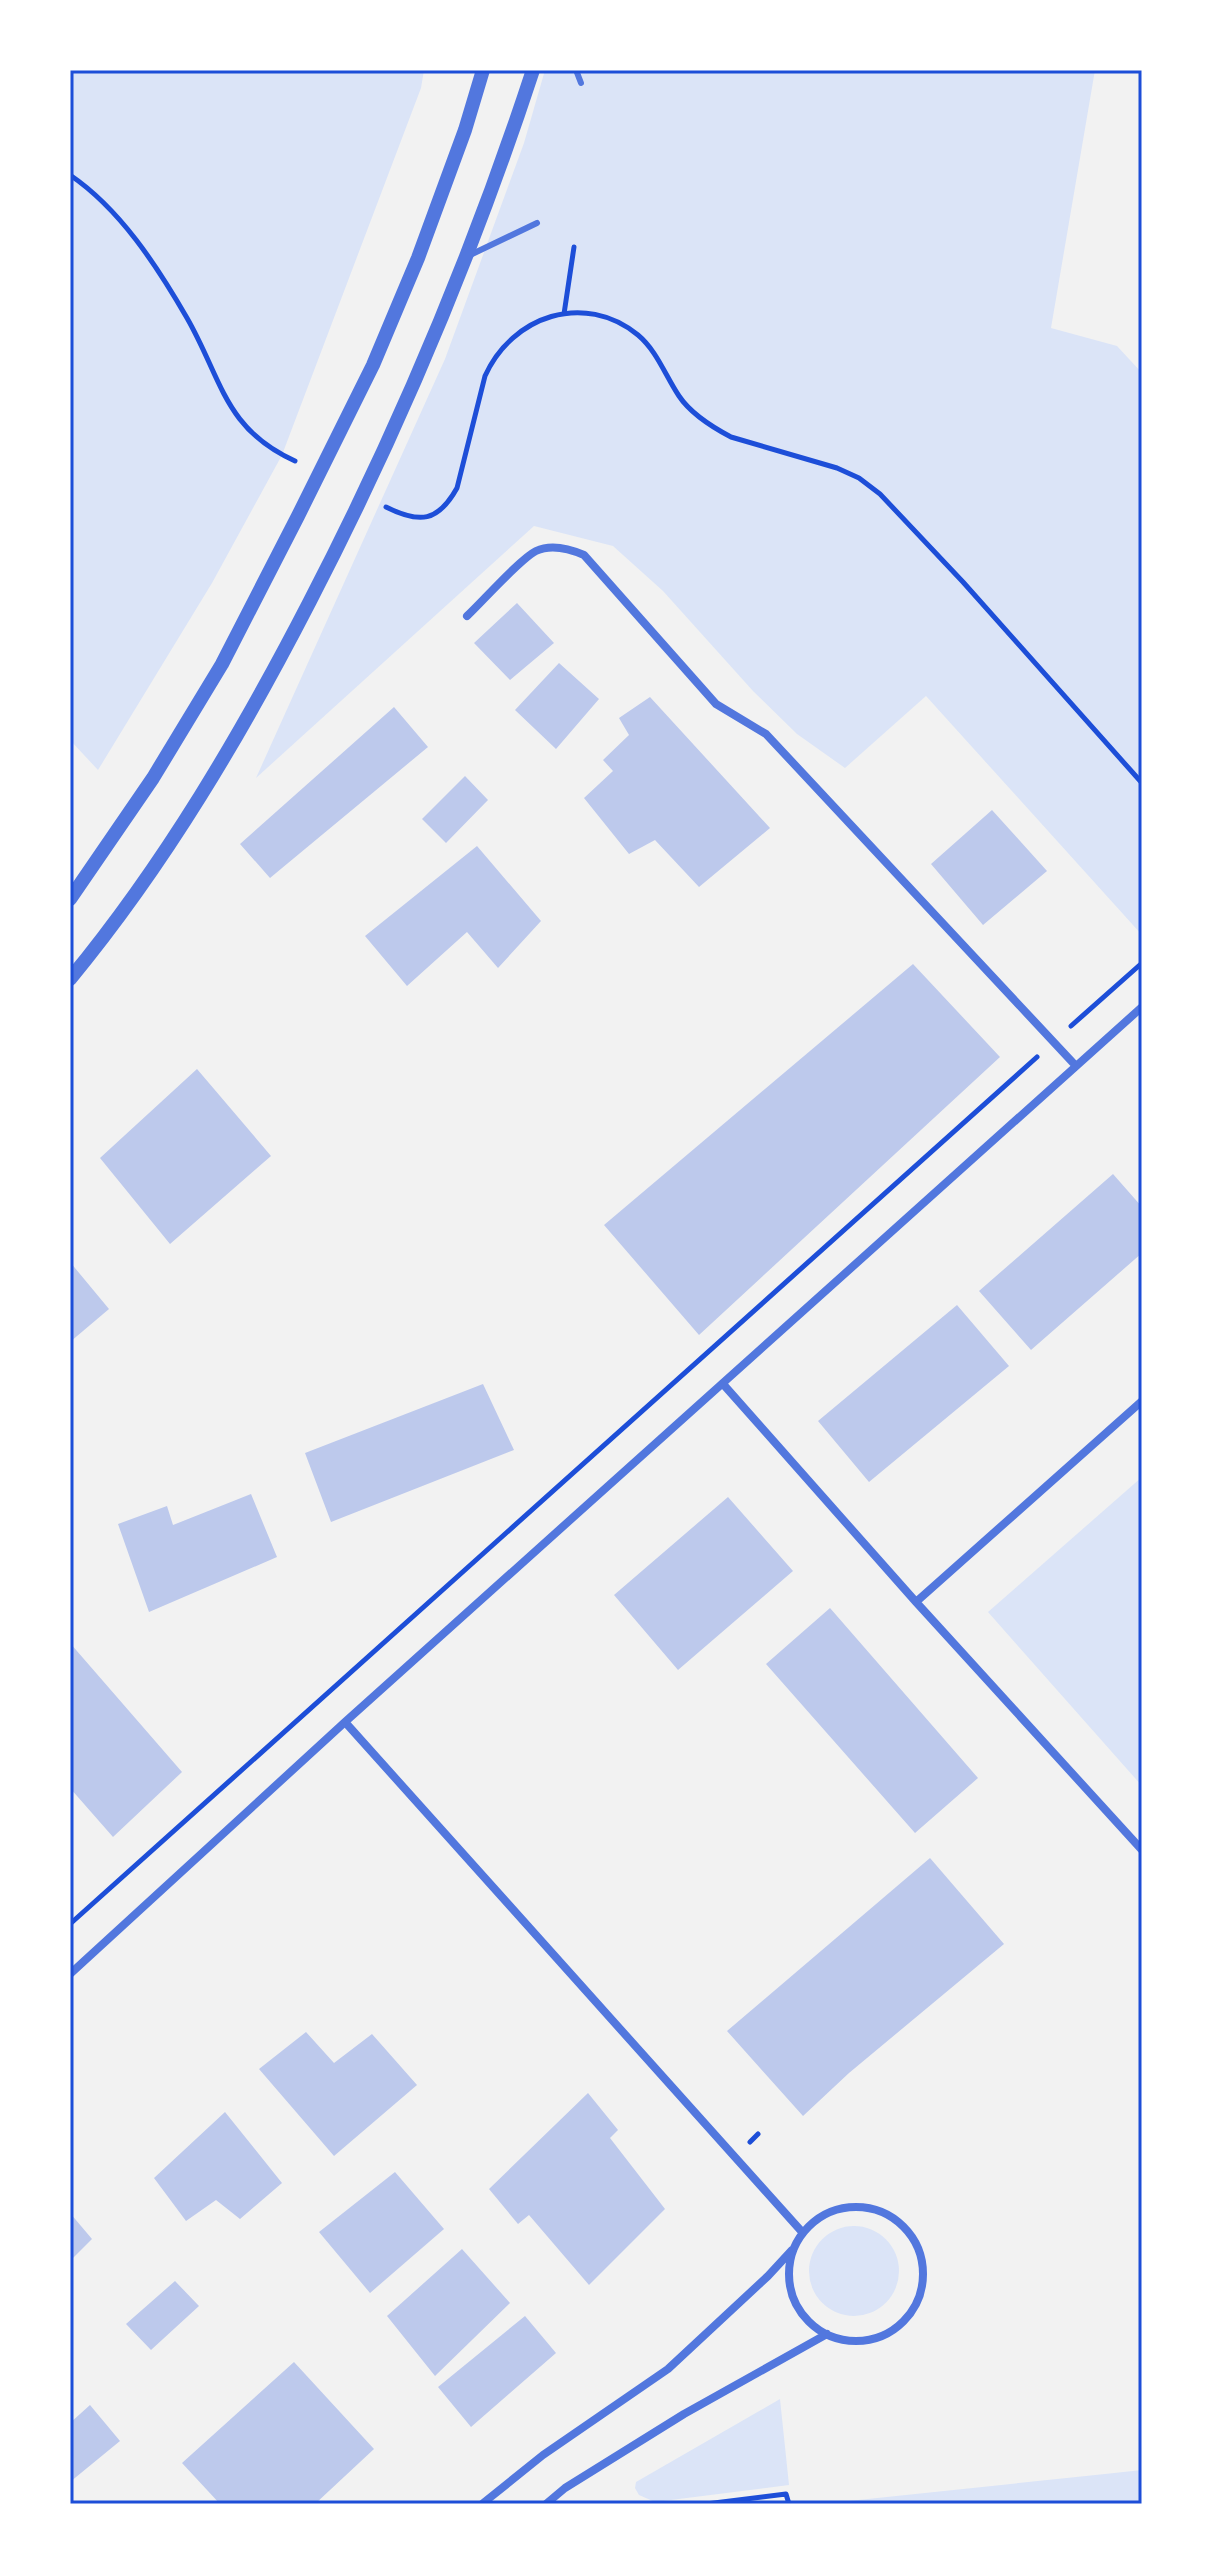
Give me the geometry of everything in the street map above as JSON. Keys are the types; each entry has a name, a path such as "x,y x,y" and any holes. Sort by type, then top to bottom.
{"street":[{"path":"70,899 153,778 222,664 298,516 373,365 418,258 465,130 483,70"},
{"path":"70,979 108,933 186,818 265,688 364,496 468,256 533,70"},
{"path":"467,616 533,552 552,548 584,555 716,704 766,734 1076,1066"},
{"path":"70,1974 345,1722 1142,1007"},
{"path":"723,1384 1142,1850"},
{"path":"916,1602 1142,1401"},
{"path":"345,1722 803,2233"},
{"path":"482,2504 543,2455 668,2369 768,2276 813,2221 824,2213 847,2207 872,2208 892,2216 907,2228 921,2261 920,2294 911,2314 896,2330 875,2339 840,2338 811,2325 793,2298 789,2276 795,2246"},
{"path":"546,2504 565,2488 684,2414 827,2334"}],"lane":[{"path":"576,70 581,83"},
{"path":"468,256 537,223"}],"path":[{"path":"70,175 104,204 157,270 188,319 240,422 269,449 299,463"},
{"path":"564,314 574,247"},
{"path":"383,505 400,514 420,518 437,513 448,503 457,488 477,404 492,361 503,346 541,318 564,314 602,316 638,335 654,354 683,402 717,430 731,437 849,472 880,494 1142,783"},
{"path":"70,1924 1142,963"},
{"path":"706,2504 786,2494 789,2504"}],"shaded area":[{"path":"70,70 424,70 421,88 282,455 212,583 98,770 70,740"},
{"path":"545,70 1095,70 1051,328 1117,346 1142,373 1142,935 926,696 845,768 797,734 753,691 663,591 613,546 534,526 256,778 445,359 524,143"},
{"path":"1142,1477 1142,1786 988,1612"},
{"path":"854,2226 871,2230 886,2239 895,2254 899,2271 895,2288 886,2303 871,2312 854,2316 837,2312 822,2303 813,2288 809,2271 813,2254 822,2239 837,2230"},
{"path":"780,2399 789,2485 655,2502 639,2495 636,2482"},
{"path":"1142,2470 1142,2504 820,2504 1105,2474"}],"building":[{"path":"517,603 554,643 510,680 474,643"},
{"path":"559,663 599,699 556,749 515,710"},
{"path":"650,697 770,828 699,887 655,840 629,854 584,798 613,771 603,760 629,735 619,718"},
{"path":"394,707 428,747 270,878 240,844"},
{"path":"465,776 488,800 446,843 422,819"},
{"path":"992,810 1047,871 983,925 931,864"},
{"path":"477,846 541,921 498,968 467,932 407,986 365,936"},
{"path":"913,964 1000,1057 699,1335 604,1225"},
{"path":"197,1069 271,1156 170,1244 100,1158"},
{"path":"1113,1174 1142,1207 1142,1253 1031,1350 979,1291"},
{"path":"70,1262 109,1309 70,1342"},
{"path":"957,1305 1009,1366 869,1482 818,1421"},
{"path":"483,1384 514,1450 331,1522 305,1453"},
{"path":"251,1494 277,1557 149,1612 118,1524 167,1506 173,1525"},
{"path":"728,1497 793,1571 678,1670 614,1595"},
{"path":"830,1608 978,1778 915,1833 766,1664"},
{"path":"70,1643 182,1772 113,1837 70,1788"},
{"path":"930,1858 1004,1944 849,2073 803,2116 727,2031"},
{"path":"306,2032 334,2063 372,2034 417,2085 334,2156 259,2069"},
{"path":"588,2093 618,2130 610,2138 665,2209 589,2285 529,2215 518,2224 489,2189"},
{"path":"225,2112 282,2183 240,2219 216,2200 186,2221 154,2178"},
{"path":"395,2172 444,2229 370,2293 319,2232"},
{"path":"70,2213 92,2239 70,2261"},
{"path":"462,2249 510,2303 435,2376 387,2316"},
{"path":"175,2281 199,2306 151,2350 126,2324"},
{"path":"525,2316 556,2353 471,2427 438,2387"},
{"path":"294,2362 374,2449 315,2504 220,2504 182,2463"},
{"path":"90,2405 120,2441 70,2482 70,2423"}]}
